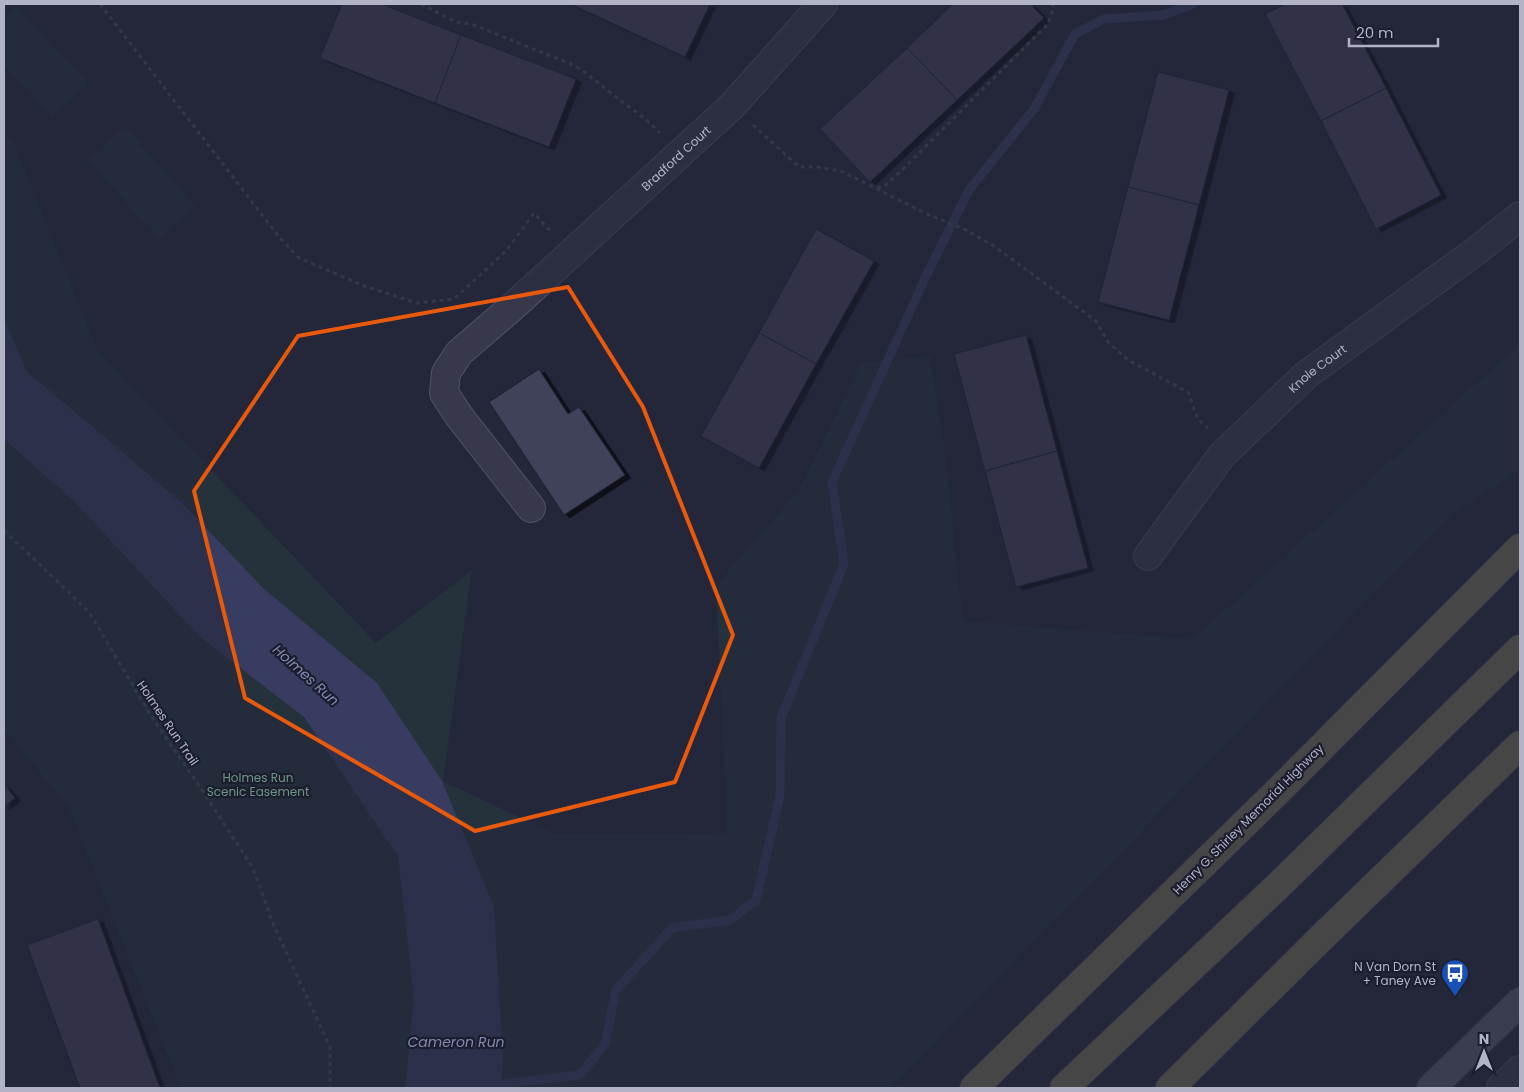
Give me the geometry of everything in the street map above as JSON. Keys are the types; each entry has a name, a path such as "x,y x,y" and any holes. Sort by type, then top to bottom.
{"highway":[{"name":"Henry G. Shirley Memorial Highway","path":"974,1088 1276,792 1520,548"},
{"path":"1064,1088 1280,884 1520,649"},
{"path":"1170,1088 1520,745"}],"main road":[{"path":"1431,1088 1520,1002"}],"street":[{"name":"Bradford Court","path":"531,508 459,416 444,393 446,373 459,353 518,302 732,106 823,4"},
{"name":"Knole Court","path":"1148,556 1228,448 1306,375 1476,252 1520,216"},
{"path":"1501,1088 1520,1070"}],"path":[{"path":"100,4 279,237 299,258 364,286 417,303 454,299 507,250 534,213 571,254"},
{"path":"422,4 456,22 474,26 572,64 585,71 652,124 680,154"},
{"path":"876,188 886,184 901,171 1047,26 1052,14 1052,4"},
{"path":"732,106 799,167 817,167 841,171 929,215 964,229 994,246 1096,321 1108,342 1128,360 1188,392 1198,419 1228,448"},
{"name":"Holmes Run Trail","path":"4,530 88,612 150,716 200,787 253,868 273,924 330,1047 330,1088"}],"highlighted area":[{"path":"568,287 643,407 733,635 675,782 475,831 245,698 194,491 298,336"}],"green space":[{"path":"16,6 88,84 52,117 4,65 4,18"},
{"path":"125,127 196,206 159,239 88,160"},
{"name":"Holmes Run Scenic Easement","path":"4,133 15,146 98,351 376,643 472,570 443,781 555,834 727,833 716,585 798,491 861,363 930,356 945,452 963,621 1193,639 1520,344 1520,469 1445,520 891,1088 181,1088 68,805 4,730"}],"water":[{"name":"Cameron Run","path":"4,319 27,372 185,506 264,589 377,683 442,781 494,907 503,1063 500,1088 405,1088 414,998 398,856 304,717 200,637 74,501 4,439"}],"building":[{"path":"342,4 381,4 461,35 435,103 320,58"},
{"path":"576,4 710,4 685,57 575,6"},
{"path":"953,4 1030,4 1044,18 957,100 907,48"},
{"path":"1286,4 1342,4 1386,88 1321,121 1265,14"},
{"path":"461,35 576,79 549,147 435,103"},
{"path":"907,48 957,100 870,182 820,129"},
{"path":"1158,72 1229,90 1199,205 1128,187"},
{"path":"1386,88 1441,195 1376,229 1321,121"},
{"path":"1128,187 1199,205 1169,320 1098,302"},
{"path":"816,229 874,261 816,364 759,333"},
{"path":"759,333 816,364 759,468 701,436"},
{"path":"1026,335 1057,451 985,471 954,354"},
{"path":"539,369 568,414 579,407 625,475 564,515 489,402"},
{"path":"1057,451 1088,568 1016,587 985,471"},
{"path":"4,784 15,798 4,807"},
{"path":"98,919 160,1088 80,1088 27,945"}],"waterway":[{"path":"498,1088 501,1084 580,1075 605,1044 616,990 672,928 730,920 756,900 780,796 781,718 844,564 832,482 927,274 969,190 1034,109 1075,34 1104,19 1163,15 1193,4"}],"place":[{"name":"N Van Dorn St + Taney Ave","path":"1455,997"}],"water label":[{"name":"Holmes Run","path":"306,675"}]}
